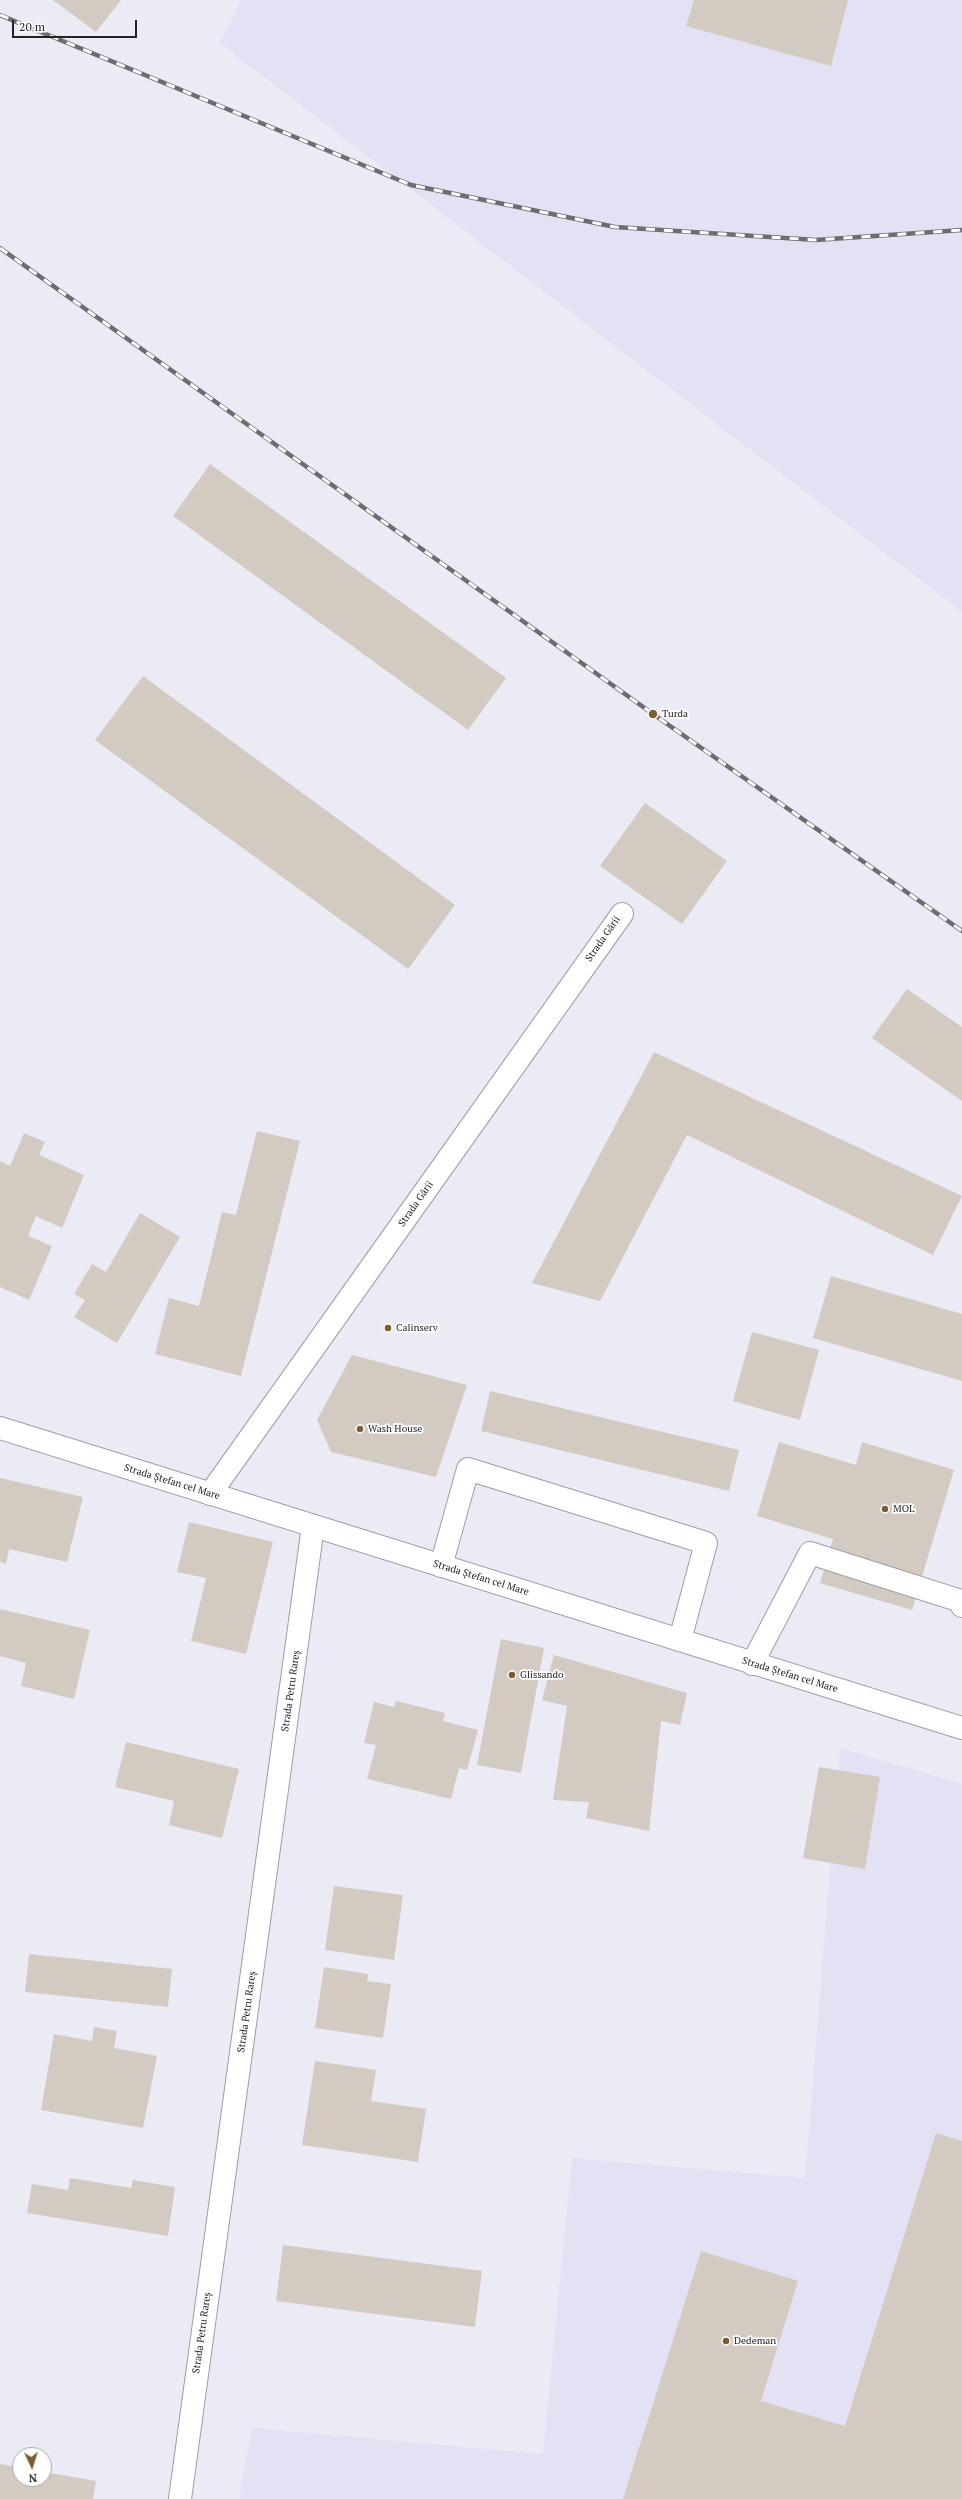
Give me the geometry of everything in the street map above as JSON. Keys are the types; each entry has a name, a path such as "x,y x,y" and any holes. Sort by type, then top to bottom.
{"street":[{"name":"Strada Gării","path":"210,1494 622,914"},
{"name":"Strada Ștefan cel Mare","path":"0,1428 680,1640 752,1664 962,1728"},
{"path":"441,1566 468,1469 706,1543 680,1640"},
{"name":"Strada Petru Rareș","path":"180,2499 313,1526"},
{"path":"752,1664 810,1553 961,1601 962,1606"}],"shaded area":[{"path":"241,0 962,0 962,612 220,43"},
{"path":"840,1748 962,1784 962,2499 239,2499 252,2428 543,2454 572,2158 805,2178"}],"building":[{"path":"53,0 121,0 96,32"},
{"path":"694,0 848,0 831,66 686,26"},
{"path":"210,464 506,678 468,730 173,516"},
{"path":"143,676 455,905 408,969 95,740"},
{"path":"645,803 727,861 682,924 600,866"},
{"path":"907,989 962,1027 962,1101 872,1038"},
{"path":"654,1052 962,1196 933,1255 687,1135 600,1301 532,1283"},
{"path":"257,1131 300,1141 241,1376 155,1354 169,1298 199,1306 222,1212 236,1215"},
{"path":"24,1133 45,1142 39,1155 84,1175 62,1228 36,1216 28,1236 52,1246 29,1300 0,1287 0,1161 10,1166"},
{"path":"140,1213 180,1237 117,1343 74,1317 85,1300 74,1294 92,1264 106,1272"},
{"path":"831,1276 962,1314 962,1381 813,1338"},
{"path":"752,1332 819,1350 800,1420 733,1401"},
{"path":"352,1355 467,1385 436,1477 331,1452 317,1420"},
{"path":"490,1391 739,1450 729,1491 481,1431"},
{"path":"779,1442 856,1465 862,1442 954,1470 912,1610 820,1583 833,1539 757,1516"},
{"path":"0,1478 83,1497 67,1562 9,1549 6,1564 0,1562"},
{"path":"189,1522 273,1542 246,1654 191,1641 206,1578 177,1572"},
{"path":"0,1609 90,1630 74,1699 21,1686 26,1663 0,1656"},
{"path":"501,1639 544,1648 521,1773 477,1765"},
{"path":"554,1655 687,1693 680,1725 661,1721 649,1831 586,1818 589,1802 553,1800 567,1706 542,1700"},
{"path":"396,1701 445,1713 443,1721 478,1730 467,1770 459,1768 451,1799 367,1779 376,1745 364,1743 374,1702 394,1707"},
{"path":"126,1742 239,1769 222,1838 169,1825 174,1801 115,1787"},
{"path":"819,1767 880,1777 865,1869 803,1858"},
{"path":"334,1886 403,1895 394,1960 325,1950"},
{"path":"29,1954 172,1969 168,2007 25,1992"},
{"path":"324,1967 368,1974 367,1981 391,1984 383,2038 315,2028"},
{"path":"94,2027 117,2031 114,2048 157,2056 143,2128 41,2110 54,2034 92,2041"},
{"path":"315,2061 376,2070 371,2101 426,2109 418,2162 302,2145"},
{"name":"Dedeman","path":"936,2133 962,2141 962,2499 623,2499 701,2251 798,2281 761,2401 845,2426"},
{"path":"70,2178 131,2188 133,2180 175,2187 168,2236 27,2213 32,2184 68,2190"},
{"path":"283,2245 482,2271 475,2327 276,2301"},
{"path":"0,2464 12,2466 12,2487 52,2487 52,2473 96,2481 93,2499 0,2499"}],"railway":[{"path":"0,15 411,185 615,227 816,240 962,230"},
{"path":"0,248 653,714 962,931"}],"place":[{"name":"Turda","path":"653,714"},
{"name":"Calinserv","path":"388,1328"},
{"name":"Wash House","path":"360,1429"},
{"name":"MOL","path":"885,1509"},
{"name":"Glissando","path":"512,1675"},
{"name":"Dedeman","path":"726,2341"}]}
